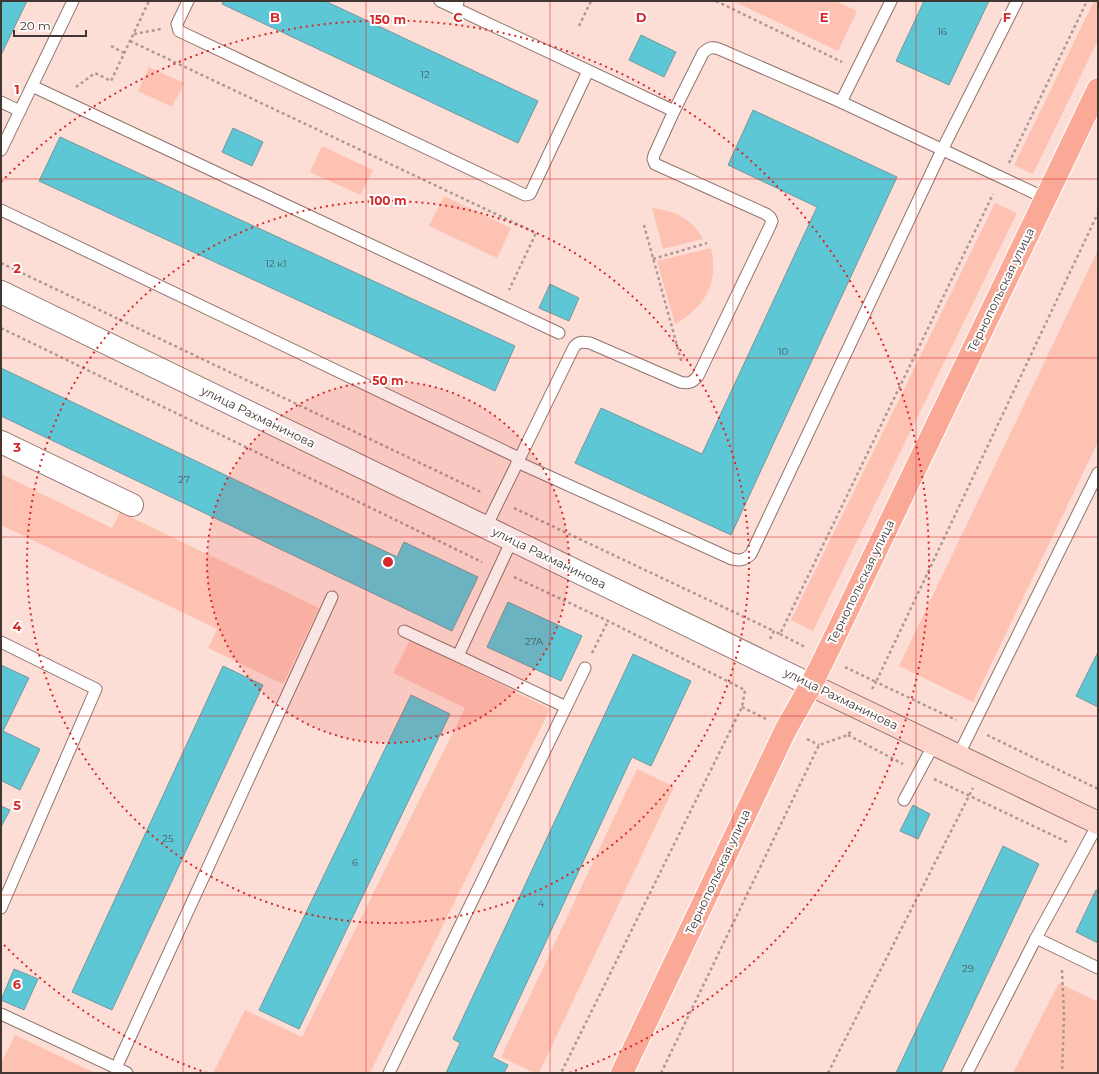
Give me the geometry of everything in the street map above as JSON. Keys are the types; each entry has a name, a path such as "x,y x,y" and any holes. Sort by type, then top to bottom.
{"main road":[{"name":"Тернопольская улица","path":"622,1073 786,729 825,657 1098,89"},
{"name":"улица Рахманинова","path":"811,685 1098,823"}],"street":[{"name":"улица Рахманинова","path":"1,292 811,685"},
{"path":"1,442 132,505"}],"lane":[{"path":"1,150 73,1"},
{"path":"188,1 177,24 179,31 184,34 525,195 530,194 588,71"},
{"path":"440,1 456,4 588,71 674,111"},
{"path":"841,102 891,1"},
{"path":"1,210 518,460 732,559 746,559 751,554 942,150 1017,1"},
{"path":"486,527 577,343 590,343 680,382 688,384 693,382 698,376 770,226 772,221 770,216 655,164 653,160 674,111 703,52 708,48 713,47 727,52 841,102 1045,198"},
{"path":"32,86 559,333"},
{"path":"1,102 20,111"},
{"path":"958,756 1098,473"},
{"path":"458,656 512,540"},
{"path":"116,1068 332,597"},
{"path":"404,631 566,707"},
{"path":"1,642 96,689 1,908"},
{"path":"389,1073 585,668"},
{"path":"904,800 934,744"},
{"path":"967,1073 1036,938 1098,823"},
{"path":"1036,938 1098,968"},
{"path":"2,1019 127,1073"}],"path":[{"path":"59,98 95,73 111,81 149,1"},
{"path":"579,26 591,1"},
{"path":"716,1 857,70"},
{"path":"780,634 1087,1"},
{"path":"133,34 177,27"},
{"path":"130,40 536,234 501,306"},
{"path":"111,46 124,53"},
{"path":"848,736 876,682 1098,214"},
{"path":"644,225 688,384"},
{"path":"653,258 707,243"},
{"path":"1,263 774,631 876,682"},
{"path":"1,328 608,621 746,690"},
{"path":"585,668 608,621"},
{"path":"562,1073 742,707 746,690 774,631"},
{"path":"661,1073 820,745 848,736 919,772 1084,850"},
{"path":"828,1073 984,768"},
{"path":"1061,950 1064,1017 1062,1073"}],"shaded area":[{"path":"733,1 835,1 857,11 838,51"},
{"path":"1094,1 1098,1 1098,40 1033,174 1014,165"},
{"path":"149,67 184,83 172,107 138,91"},
{"path":"322,146 373,170 360,195 310,172"},
{"path":"444,196 511,228 497,258 429,226"},
{"path":"995,203 1017,213 813,631 791,620"},
{"path":"652,208 668,211 682,217 693,226 703,239 663,249"},
{"path":"711,248 713,272 707,293 702,302 694,310 675,324 657,261"},
{"path":"1098,250 1098,442 973,702 899,666"},
{"path":"1,474 112,528 120,512 319,608 283,684 208,648 217,629 1,525"},
{"path":"410,640 550,709 370,1073 213,1073 245,1010 302,1037 465,708 393,673"},
{"path":"637,769 674,787 539,1073 535,1073 501,1057"},
{"path":"1059,983 1098,1002 1098,1073 1013,1073"},
{"path":"15,1035 95,1073 1,1073 1,1064"}],"building":[{"path":"1,1 27,1 1,55"},
{"path":"223,1 325,1 538,101 518,143 222,4"},
{"path":"924,1 989,1 949,85 896,61"},
{"path":"641,35 676,52 664,77 629,60"},
{"path":"753,110 897,177 731,535 575,463 601,408 702,454 817,207 728,165"},
{"path":"233,128 263,142 252,166 222,152"},
{"path":"60,137 515,346 495,391 39,181"},
{"path":"550,284 579,298 569,321 539,308"},
{"path":"1,368 397,557 404,542 478,577 452,631 1,416"},
{"path":"508,602 582,636 561,681 487,647"},
{"path":"1098,652 1098,707 1076,696"},
{"path":"633,654 691,681 651,766 632,757 492,1057 508,1065 504,1073 446,1073 460,1043 453,1039"},
{"path":"1,665 29,678 3,731 40,749 20,790 2,781 1,784"},
{"path":"223,666 263,685 112,1010 72,992"},
{"path":"411,695 450,714 299,1029 259,1010"},
{"path":"913,805 930,814 918,839 900,831"},
{"path":"1,806 10,810 1,827"},
{"path":"1003,846 1039,864 941,1073 896,1073"},
{"path":"1096,890 1098,891 1098,943 1076,932"},
{"path":"14,969 38,979 24,1010 1,1000"}]}
